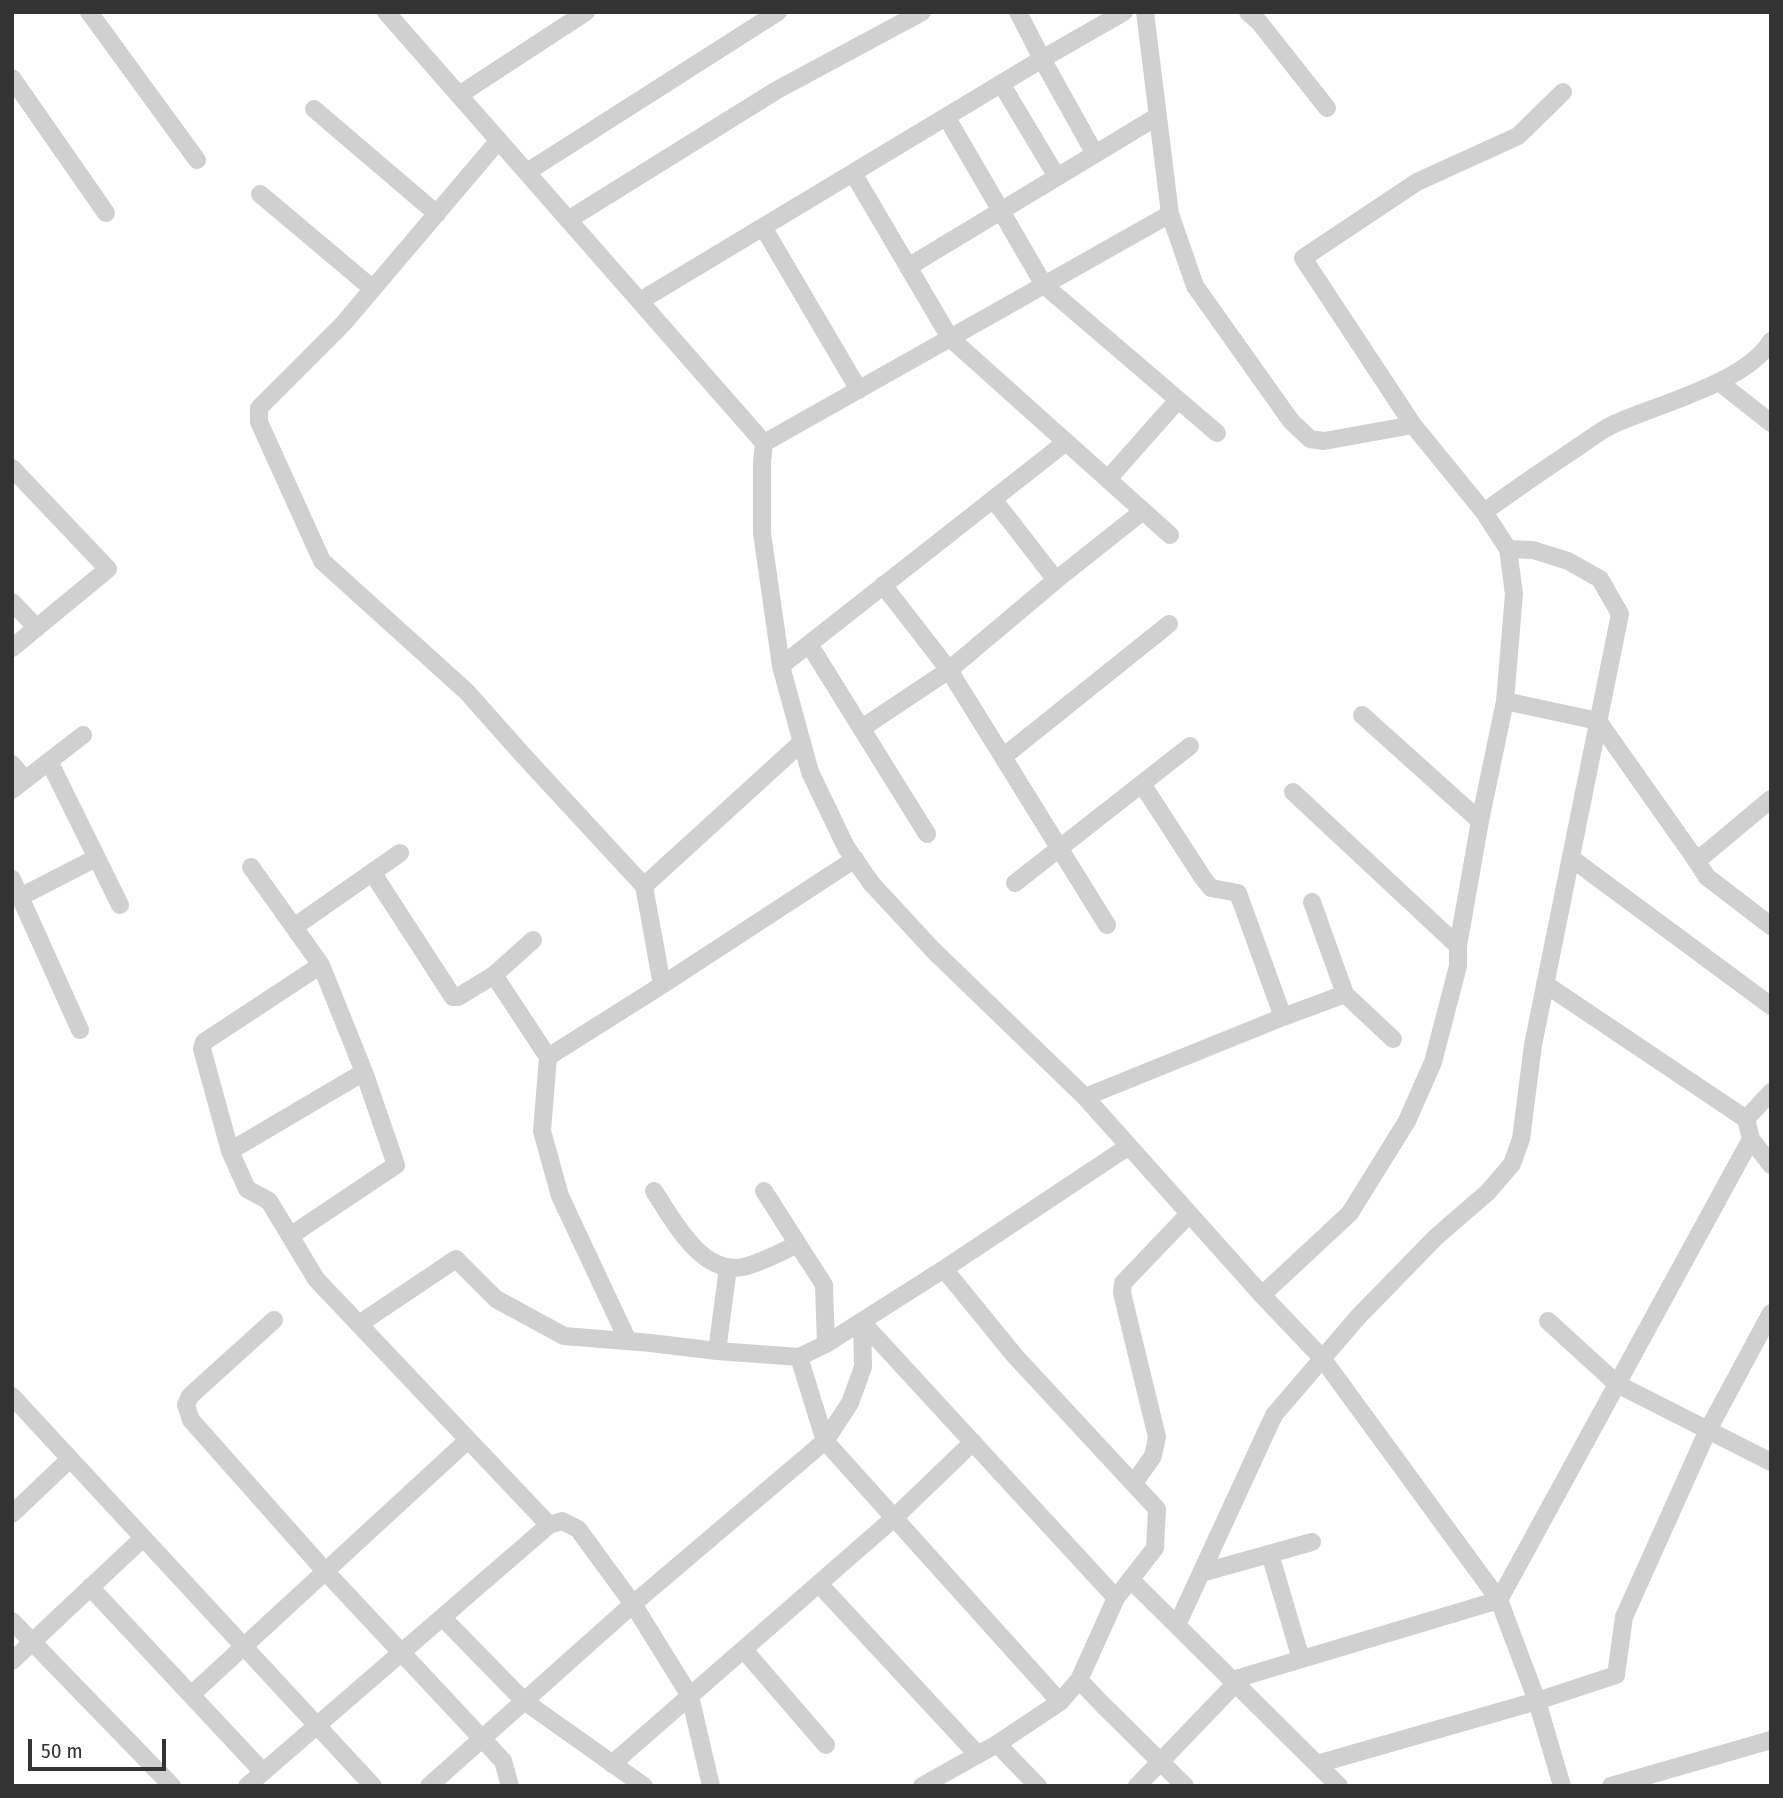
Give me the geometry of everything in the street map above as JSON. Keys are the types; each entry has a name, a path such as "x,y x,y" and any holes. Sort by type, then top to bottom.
{"street":[{"path":"89,12 197,160"},
{"path":"386,12 765,443 762,463 762,533 781,666 810,772 846,847 871,883 934,951 1085,1097 1322,1358 1499,1600 1537,1701 1562,1786"},
{"path":"459,95 586,12"},
{"path":"527,172 778,12"},
{"path":"568,220 777,90 922,12"},
{"path":"1018,12 1095,153"},
{"path":"640,301 1124,12"},
{"path":"1145,12 1170,214 1195,286 1291,421 1310,439 1324,441 1413,425"},
{"path":"1248,12 1259,22 1327,108"},
{"path":"12,78 106,213"},
{"path":"1002,85 1057,177"},
{"path":"1262,1295 1350,1213 1407,1121 1433,1062 1458,966 1458,946 1480,821 1505,701 1514,594 1508,549 1484,512 1413,425 1303,258 1417,182 1518,136 1563,92"},
{"path":"314,109 437,214"},
{"path":"908,267 1158,116"},
{"path":"947,118 1044,285 1217,433"},
{"path":"499,140 343,324 260,408 259,422 322,561 467,692 644,886 662,985"},
{"path":"853,173 950,338 1170,535"},
{"path":"260,194 373,289"},
{"path":"765,443 1170,214"},
{"path":"763,227 859,390"},
{"path":"1484,512 1610,426 1719,382 1742,368 1766,349 1771,341"},
{"path":"1719,382 1771,423"},
{"path":"1108,479 1178,400"},
{"path":"781,666 1066,442"},
{"path":"12,468 108,569 12,648"},
{"path":"993,499 1056,580"},
{"path":"862,728 949,670 1143,511"},
{"path":"1177,1625 1275,1415 1358,1317 1436,1237 1488,1192 1512,1164 1521,1139 1533,1045 1620,614 1600,579 1568,561 1533,550 1508,549"},
{"path":"883,585 949,670 1107,925"},
{"path":"12,602 37,628"},
{"path":"1003,757 1169,624"},
{"path":"809,644 927,834"},
{"path":"1505,701 1598,721 1707,877 1771,926"},
{"path":"1362,715 1480,821"},
{"path":"12,764 18,785 83,734"},
{"path":"644,886 802,742"},
{"path":"1015,883 1190,746"},
{"path":"49,761 120,905"},
{"path":"1143,784 1211,888 1238,893 1283,1017"},
{"path":"1293,792 1458,946"},
{"path":"1694,856 1704,855 1771,799"},
{"path":"294,927 400,853"},
{"path":"20,897 96,858"},
{"path":"1571,858 1771,1006"},
{"path":"548,1057 855,859"},
{"path":"251,867 321,965 364,1072 396,1165 290,1236"},
{"path":"372,872 453,997 458,997 494,975 533,940"},
{"path":"12,879 80,1030"},
{"path":"1312,902 1345,993 1393,1040"},
{"path":"321,965 204,1042 202,1049 230,1151 247,1189 269,1201 316,1279 550,1525"},
{"path":"494,975 548,1057 542,1130 560,1196 628,1341"},
{"path":"1545,984 1746,1119 1751,1139 1771,1165"},
{"path":"1085,1097 1345,993"},
{"path":"230,1151 364,1072"},
{"path":"1746,1119 1771,1092"},
{"path":"1137,1786 1234,1682 1499,1600 1751,1139"},
{"path":"359,1324 456,1259 496,1299 564,1336 799,1357 862,1322 1129,1146"},
{"path":"654,1191 679,1230 701,1255 728,1268 744,1267 798,1244"},
{"path":"764,1191 824,1285 826,1344"},
{"path":"1134,1483 1153,1456 1157,1437 1122,1293 1123,1283 1189,1214"},
{"path":"716,1351 728,1268"},
{"path":"922,1786 997,1744 1060,1702 1079,1680 1116,1598 1155,1548 1157,1509 1015,1356 944,1269"},
{"path":"1317,1764 1537,1701 1616,1675 1624,1617 1708,1430 1771,1313"},
{"path":"274,1320 190,1396 186,1405 191,1420 325,1571 503,1761 510,1786"},
{"path":"1548,1321 1617,1384 1771,1462"},
{"path":"429,1786 633,1604 825,1441 850,1403 863,1367 862,1322"},
{"path":"862,1322 1116,1598"},
{"path":"799,1357 825,1441 1060,1702"},
{"path":"12,1396 373,1786"},
{"path":"191,1695 468,1440"},
{"path":"612,1764 894,1518 973,1442"},
{"path":"14,1509 70,1459"},
{"path":"247,1786 550,1525 562,1521 578,1529 633,1604 690,1696 710,1786"},
{"path":"12,1661 143,1538"},
{"path":"1201,1573 1312,1542"},
{"path":"1270,1554 1301,1660"},
{"path":"1131,1580 1339,1786"},
{"path":"819,1584 978,1755"},
{"path":"90,1587 263,1772"},
{"path":"443,1618 524,1701 640,1785"},
{"path":"12,1622 172,1786"},
{"path":"744,1650 826,1745"},
{"path":"1079,1680 1185,1786"},
{"path":"1611,1786 1771,1740"},
{"path":"997,1744 1038,1786"}]}
